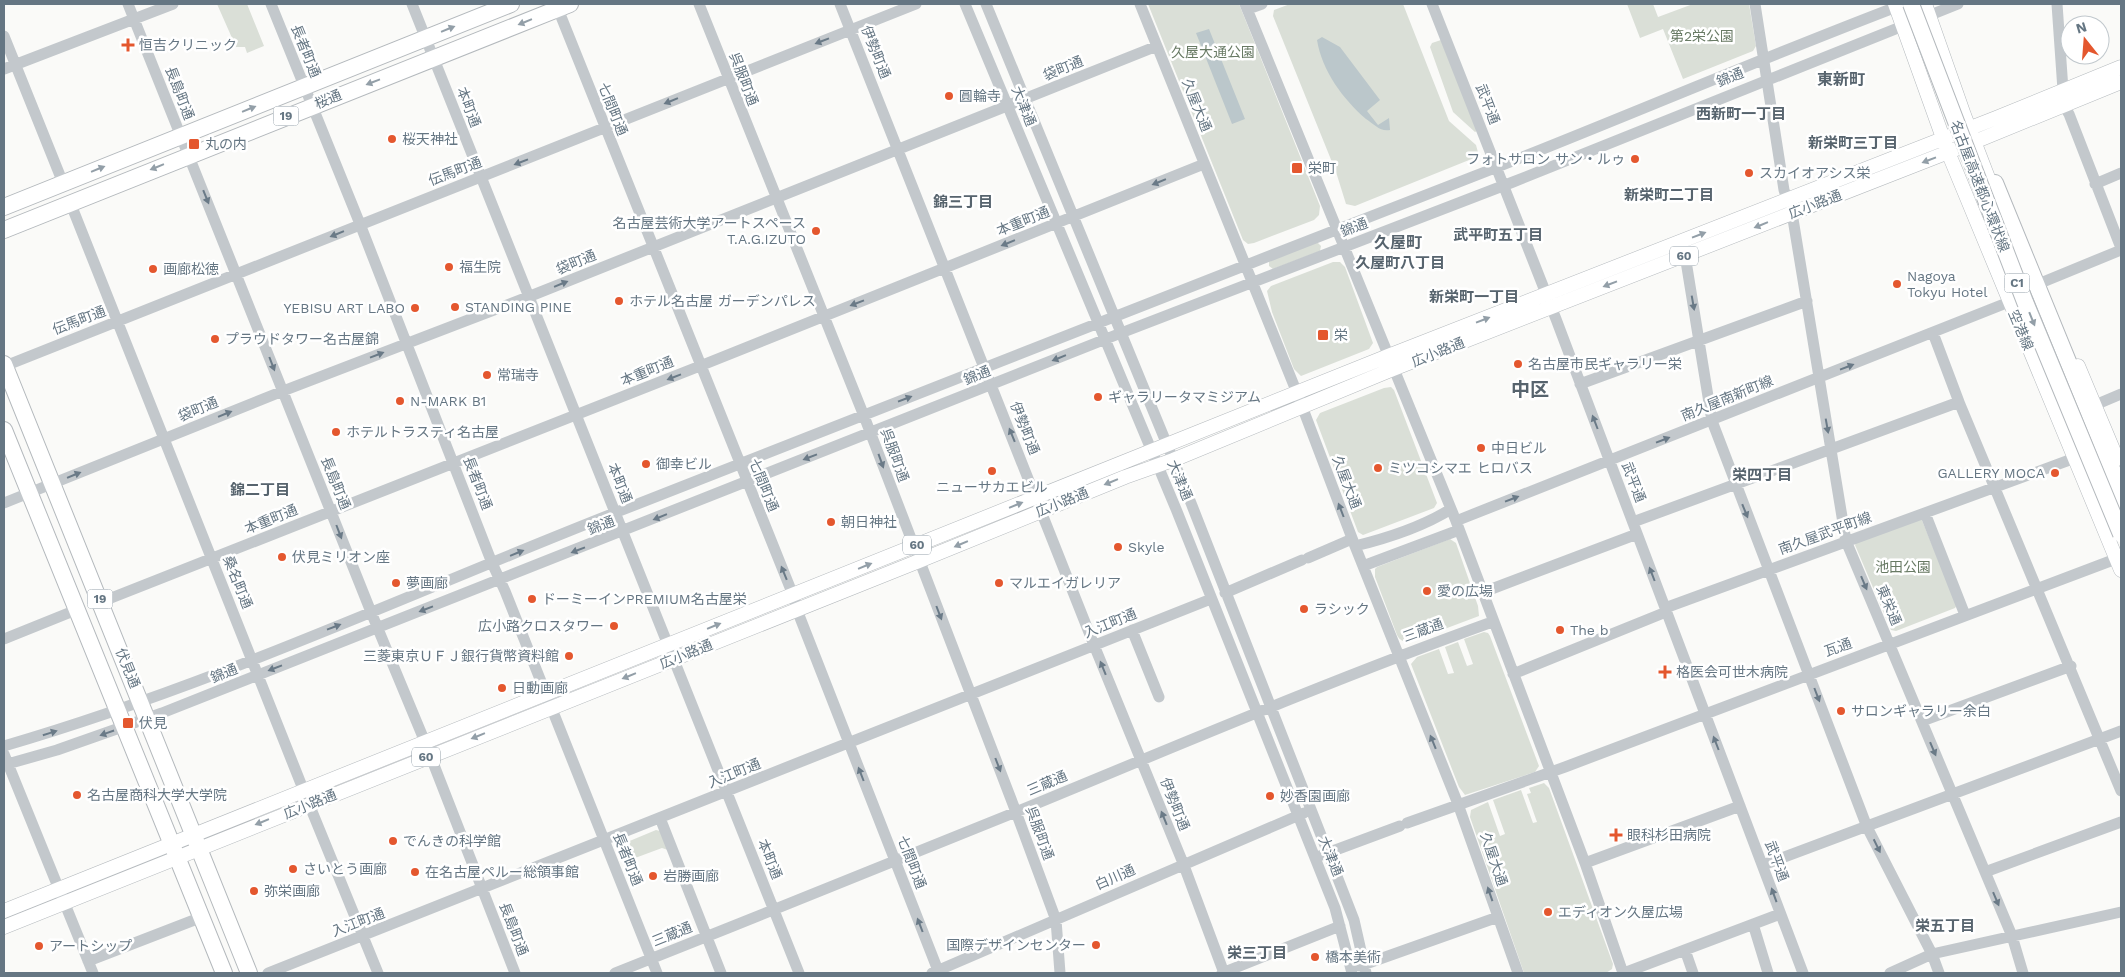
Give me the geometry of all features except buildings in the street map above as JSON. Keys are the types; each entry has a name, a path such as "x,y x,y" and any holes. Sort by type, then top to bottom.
{"highway":[{"name":"桜通","path":"4,207 511,4"},
{"name":"名古屋高速都心環状線","path":"1904,5 1925,16 2025,302 2121,534"},
{"name":"桜通","path":"4,230 564,6"},
{"path":"1990,177 2008,216 2121,491"},
{"name":"伏見通","path":"4,365 142,703 249,973"},
{"name":"伏見通","path":"4,430 76,610 126,727 224,973"}],"main road":[{"name":"空港線","path":"1904,5 1903,26 1948,152 2009,302 2120,562"},
{"name":"空港線","path":"1925,16 2121,510"},
{"name":"広小路通","path":"1548,301 1685,255 1790,206 1943,139 2121,67"},
{"name":"広小路通","path":"428,749 550,708 919,561 1151,451 1297,393 1391,363 1790,206 1974,142 2121,82"},
{"path":"1990,177 2002,188 2095,405 2121,471"},
{"name":"広小路通","path":"4,927 61,896 428,749 546,694 913,547 1173,460 1303,408 1391,363"},
{"name":"広小路通","path":"4,911 61,896"}],"street":[{"name":"長島町通","path":"128,4 371,612 428,749 516,973"},
{"path":"4,69 173,4"},
{"name":"長者町通","path":"270,4 360,224 492,563 501,580 656,973"},
{"name":"本町通","path":"412,4 528,297 675,658 799,973"},
{"name":"呉服町通","path":"699,4 775,199 864,416 1016,812 1056,920 1060,973"},
{"name":"伊勢町通","path":"840,4 1094,645 1183,863 1224,973"},
{"name":"伝馬町通","path":"4,365 605,129 916,4"},
{"name":"大津通","path":"965,4 1157,465 1336,908 1351,971"},
{"name":"大津通","path":"986,4 1116,317 1328,853 1354,920 1366,969"},
{"name":"久屋大通","path":"1140,4 1303,408 1363,566 1458,804 1518,973"},
{"path":"1262,4 1247,6 1451,509 1481,594 1585,863 1624,973 1780,914"},
{"name":"武平通","path":"1432,4 1633,522 1803,973"},
{"name":"東栄通","path":"1755,4 1784,190 1790,206 1846,541 2012,936 2023,973"},
{"name":"錦通","path":"5,761 148,719 992,386 1121,333 1503,185 1958,4"},
{"path":"2057,4 2063,90"},
{"name":"錦通","path":"4,746 142,703 615,513 1904,5"},
{"name":"七間町通","path":"564,6 605,129 792,595 936,972"},
{"path":"4,36 63,183"},
{"name":"袋町通","path":"4,503 165,438 653,248 1157,46"},
{"path":"2043,282 2121,249 2069,114 2063,105"},
{"name":"本重町通","path":"101,602 700,366 823,315 946,268 1204,164"},
{"path":"2095,184 2121,173"},
{"name":"桑名町通","path":"70,202 306,798 378,973"},
{"path":"1685,255 1712,421 1867,827 1932,954 1939,973"},
{"path":"1580,384 1806,301"},
{"name":"南久屋南新町線","path":"1363,566 1609,461 2009,302"},
{"path":"1933,333 1959,402 2121,791"},
{"path":"2095,405 2121,394"},
{"path":"1633,522 1959,402"},
{"name":"南久屋武平町線","path":"1513,674 1769,569 2075,458"},
{"path":"1225,593 1305,559 1354,543 1383,539 1426,523 1451,509"},
{"path":"1926,513 1965,615"},
{"path":"1481,594 1637,534"},
{"name":"瓦通","path":"1551,772 2037,588 2120,562"},
{"name":"入江町通","path":"268,973 1211,599"},
{"path":"4,639 76,610"},
{"name":"三蔵通","path":"615,973 1016,812 1270,706 1398,655 1492,622"},
{"path":"1132,630 1159,697"},
{"path":"1922,721 2070,666"},
{"path":"1763,865 2121,730"},
{"path":"5,761 93,973"},
{"path":"1316,858 1458,804 1551,772"},
{"path":"1585,863 1740,806"},
{"name":"白川通","path":"936,972 1183,863 1311,810"},
{"path":"660,818 721,973"},
{"path":"1985,872 2121,822"},
{"path":"1890,973 1932,954 2121,912"},
{"path":"88,961 202,917"},
{"path":"1351,971 1366,969 1498,917"},
{"path":"1753,924 1768,973"},
{"path":"1224,973 1340,926"},
{"path":"1685,950 1693,973"}],"green space":[{"path":"217,4 247,4 264,46 247,53 245,47 236,47"},
{"name":"久屋大通公園","path":"1148,4 1239,4 1320,206 1319,215 1314,220 1254,243 1248,244 1243,240"},
{"path":"1290,4 1403,4 1449,121 1476,145 1479,156 1355,206 1346,204 1336,172 1273,16 1274,10"},
{"name":"第2栄公園","path":"1627,4 1653,4 1658,17 1693,4 1749,4 1756,46 1753,51 1683,79 1663,29 1640,38"},
{"path":"1441,40 1477,131 1475,132 1453,112 1430,47 1432,43"},
{"path":"1317,242 1321,246 1320,251 1273,269 1269,266 1269,261"},
{"path":"1333,262 1340,262 1345,267 1373,343 1369,349 1301,376 1294,369 1272,312 1267,291 1271,286"},
{"name":"ミツコシマエ ヒロバス","path":"1391,387 1394,390 1437,503 1434,508 1363,535 1358,532 1316,420 1320,413"},
{"name":"池田公園","path":"1921,518 1957,605 1955,608 1896,631 1891,630 1855,545 1857,541"},
{"name":"愛の広場","path":"1450,539 1456,543 1478,606 1479,616 1410,642 1402,641 1397,635 1375,577 1375,569"},
{"path":"1484,632 1490,636 1539,766 1535,772 1465,795 1459,787 1411,664 1417,657 1439,649 1448,674 1454,673 1445,647 1458,642 1467,666 1473,664 1464,639"},
{"name":"エディオン久屋広場","path":"1544,783 1549,788 1613,964 1612,969 1606,973 1524,973 1470,817 1471,810 1488,802 1500,836 1505,834 1493,800 1521,790 1533,823 1537,822 1527,794 1531,793 1529,788"},
{"path":"656,830 660,831 668,850 662,848 627,861 625,866 618,849 620,845"}],"shaded area":[{"path":"1209,29 1245,119 1232,124 1196,33"},
{"path":"1322,37 1340,47 1380,100 1367,111 1378,125 1389,118 1390,130 1380,129 1366,119 1349,103 1335,84 1320,51 1317,40"}],"place":[{"name":"恒吉クリニック","path":"128,45"},
{"name":"圓輪寺","path":"949,96"},
{"name":"桜天神社","path":"392,139"},
{"name":"丸の内","path":"194,144"},
{"name":"フォトサロン サン・ルゥ","path":"1635,159"},
{"name":"栄町","path":"1297,168"},
{"name":"スカイオアシス栄","path":"1749,173"},
{"name":"名古屋芸術大学アートスペース T.A.G.IZUTO","path":"816,231"},
{"name":"福生院","path":"449,267"},
{"name":"画廊松徳","path":"153,269"},
{"name":"Nagoya Tokyu Hotel","path":"1897,284"},
{"name":"ホテル名古屋 ガーデンパレス","path":"619,301"},
{"name":"STANDING PINE","path":"455,307"},
{"name":"YEBISU ART LABO","path":"415,308"},
{"name":"栄","path":"1323,335"},
{"name":"プラウドタワー名古屋錦","path":"215,339"},
{"name":"名古屋市民ギャラリー栄","path":"1518,364"},
{"name":"常瑞寺","path":"487,375"},
{"name":"ギャラリータマミジアム","path":"1098,397"},
{"name":"N-MARK B1","path":"400,401"},
{"name":"ホテルトラスティ名古屋","path":"336,432"},
{"name":"中日ビル","path":"1481,448"},
{"name":"御幸ビル","path":"646,464"},
{"name":"ミツコシマエ ヒロバス","path":"1378,468"},
{"name":"ニューサカエビル","path":"992,471"},
{"name":"GALLERY MOCA","path":"2055,473"},
{"name":"朝日神社","path":"831,522"},
{"name":"Skyle","path":"1118,547"},
{"name":"伏見ミリオン座","path":"282,557"},
{"name":"夢画廊","path":"396,583"},
{"name":"マルエイガレリア","path":"999,583"},
{"name":"愛の広場","path":"1427,591"},
{"name":"ドーミーインPREMIUM名古屋栄","path":"532,599"},
{"name":"ラシック","path":"1304,609"},
{"name":"広小路クロスタワー","path":"614,626"},
{"name":"The b","path":"1560,630"},
{"name":"三菱東京ＵＦＪ銀行貨幣資料館","path":"569,656"},
{"name":"格医会可世木病院","path":"1665,672"},
{"name":"日動画廊","path":"502,688"},
{"name":"サロンギャラリー余白","path":"1841,711"},
{"name":"伏見","path":"128,723"},
{"name":"名古屋商科大学大学院","path":"77,795"},
{"name":"妙香園画廊","path":"1270,796"},
{"name":"眼科杉田病院","path":"1616,835"},
{"name":"でんきの科学館","path":"393,841"},
{"name":"さいとう画廊","path":"293,869"},
{"name":"在名古屋ペルー総領事館","path":"415,872"},
{"name":"岩勝画廊","path":"653,876"},
{"name":"弥栄画廊","path":"254,891"},
{"name":"エディオン久屋広場","path":"1548,912"},
{"name":"国際デザインセンター","path":"1096,945"},
{"name":"アートシップ","path":"39,946"},
{"name":"橋本美術","path":"1315,957"}],"district":[{"name":"東新町","path":"1841,79"},
{"name":"西新町一丁目","path":"1741,114"},
{"name":"新栄町三丁目","path":"1853,143"},
{"name":"新栄町二丁目","path":"1669,195"},
{"name":"錦三丁目","path":"963,202"},
{"name":"武平町五丁目","path":"1498,235"},
{"name":"久屋町","path":"1398,242"},
{"name":"久屋町八丁目","path":"1400,263"},
{"name":"新栄町一丁目","path":"1474,297"},
{"name":"中区","path":"1530,389"},
{"name":"栄四丁目","path":"1762,475"},
{"name":"錦二丁目","path":"260,490"},
{"name":"栄五丁目","path":"1945,926"},
{"name":"栄三丁目","path":"1257,953"}]}
